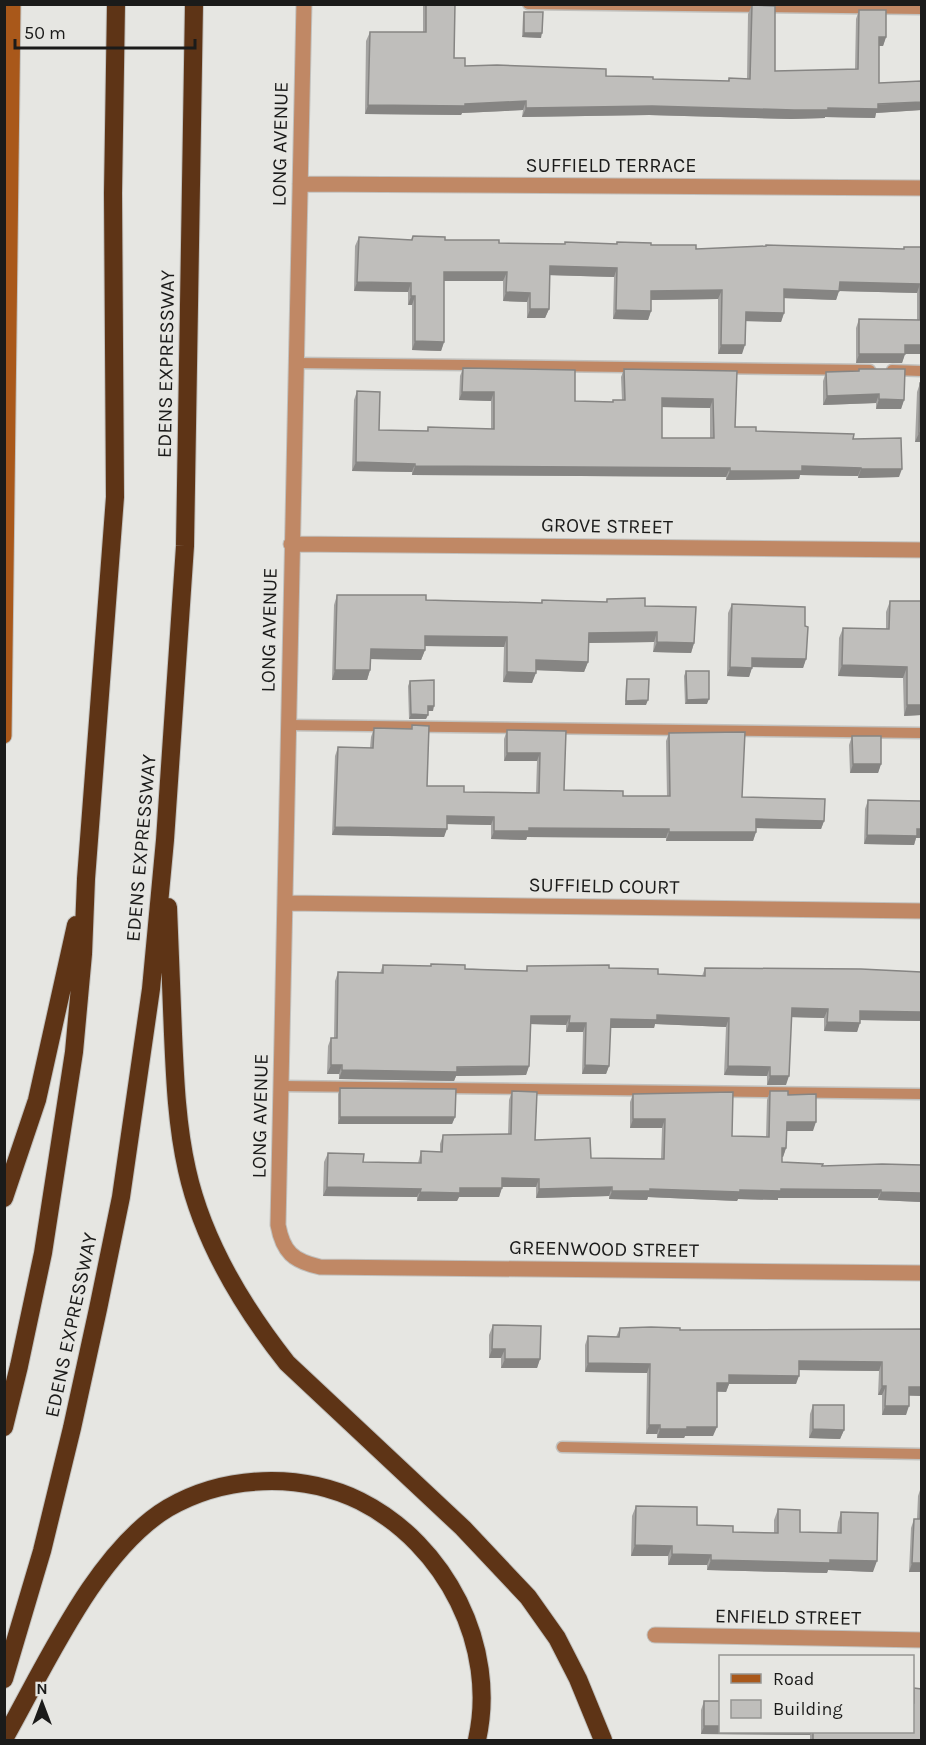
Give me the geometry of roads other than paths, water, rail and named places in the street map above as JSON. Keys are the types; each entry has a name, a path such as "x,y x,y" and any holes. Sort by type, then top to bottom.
{"highway":[{"path":"4,1427 43,1253 74,1052 83,954 86,879 115,497 114,193 117,4"},
{"name":"EDENS EXPRESSWAY","path":"4,1679 42,1551 72,1428 121,1197 151,989 165,840 185,546 194,4"},
{"path":"165,840 179,1123 187,1171 212,1245 246,1308 286,1363 463,1528 528,1598 557,1638 578,1678 603,1740"},
{"path":"4,1197 37,1100 86,879"},
{"path":"4,1739 72,1619 125,1543 145,1524 187,1498 235,1484 260,1480 312,1486 360,1502 401,1529 436,1566 464,1611 480,1665 481,1723 477,1740"}],"street":[{"path":"4,736 7,178 13,4"},
{"name":"LONG AVENUE","path":"290,1254 281,1241 278,1225 304,4"},
{"name":"SUFFIELD TERRACE","path":"300,184 921,188"},
{"name":"GROVE STREET","path":"291,544 921,550"},
{"name":"SUFFIELD COURT","path":"285,903 921,911"},
{"name":"GREENWOOD STREET","path":"290,1254 304,1263 320,1267 921,1273"},
{"name":"ENFIELD STREET","path":"655,1635 921,1640"}],"lane":[{"path":"528,4 921,9"},
{"path":"296,363 921,371"},
{"path":"288,726 921,733"},
{"path":"281,1086 921,1094"},
{"path":"562,1447 921,1454"}]}
